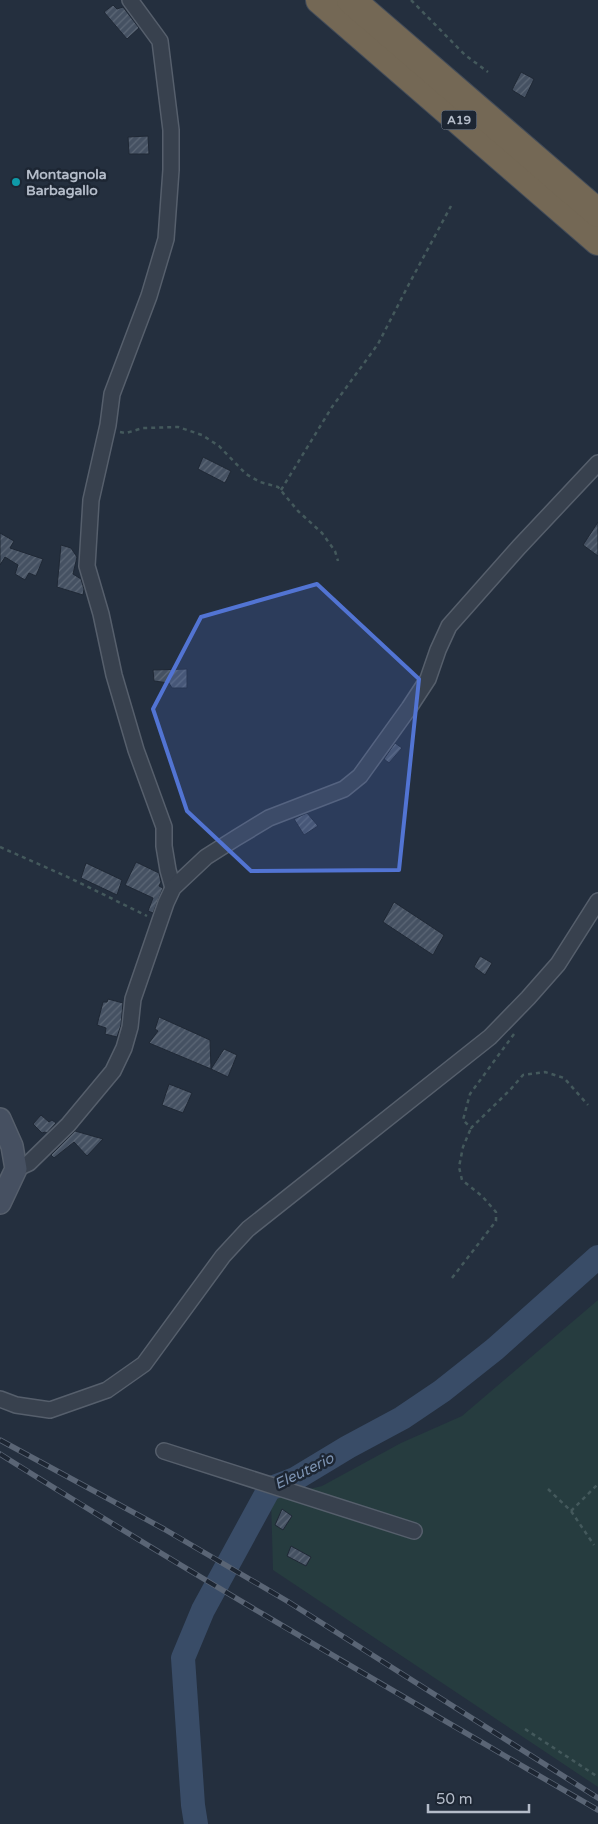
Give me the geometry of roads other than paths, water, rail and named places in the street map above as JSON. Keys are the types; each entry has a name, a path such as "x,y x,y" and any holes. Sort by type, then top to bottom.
{"highway":[{"name":"A19","path":"320,0 598,241"},
{"name":"A19","path":"351,0 598,213"}],"street":[{"path":"130,0 160,41 171,130 171,170 166,239 149,296 112,394 91,500 87,566 101,614 114,675 136,750 164,827 164,846 173,888"},
{"path":"16,1169 29,1163 68,1125 113,1071 124,1048 130,1028 133,999 173,888 206,857 269,818 344,789 360,776 428,679 449,626 598,463"},
{"path":"0,1399 16,1405 50,1410 107,1390 144,1364 223,1256 248,1229 490,1036 528,998 558,964 598,901"},
{"path":"0,1119 12,1146 16,1169 0,1203"},
{"path":"164,1451 414,1531"}],"waterway":[{"name":"Eleuterio","path":"196,1824 193,1805 183,1658 203,1610 269,1489 295,1479 348,1447 402,1418 442,1391 495,1349 598,1257"}],"railway":[{"path":"0,1440 164,1529 287,1601 598,1798"},
{"path":"0,1454 372,1679 598,1810"}],"place":[{"name":"Montagnola Barbagallo","path":"16,182"}]}
